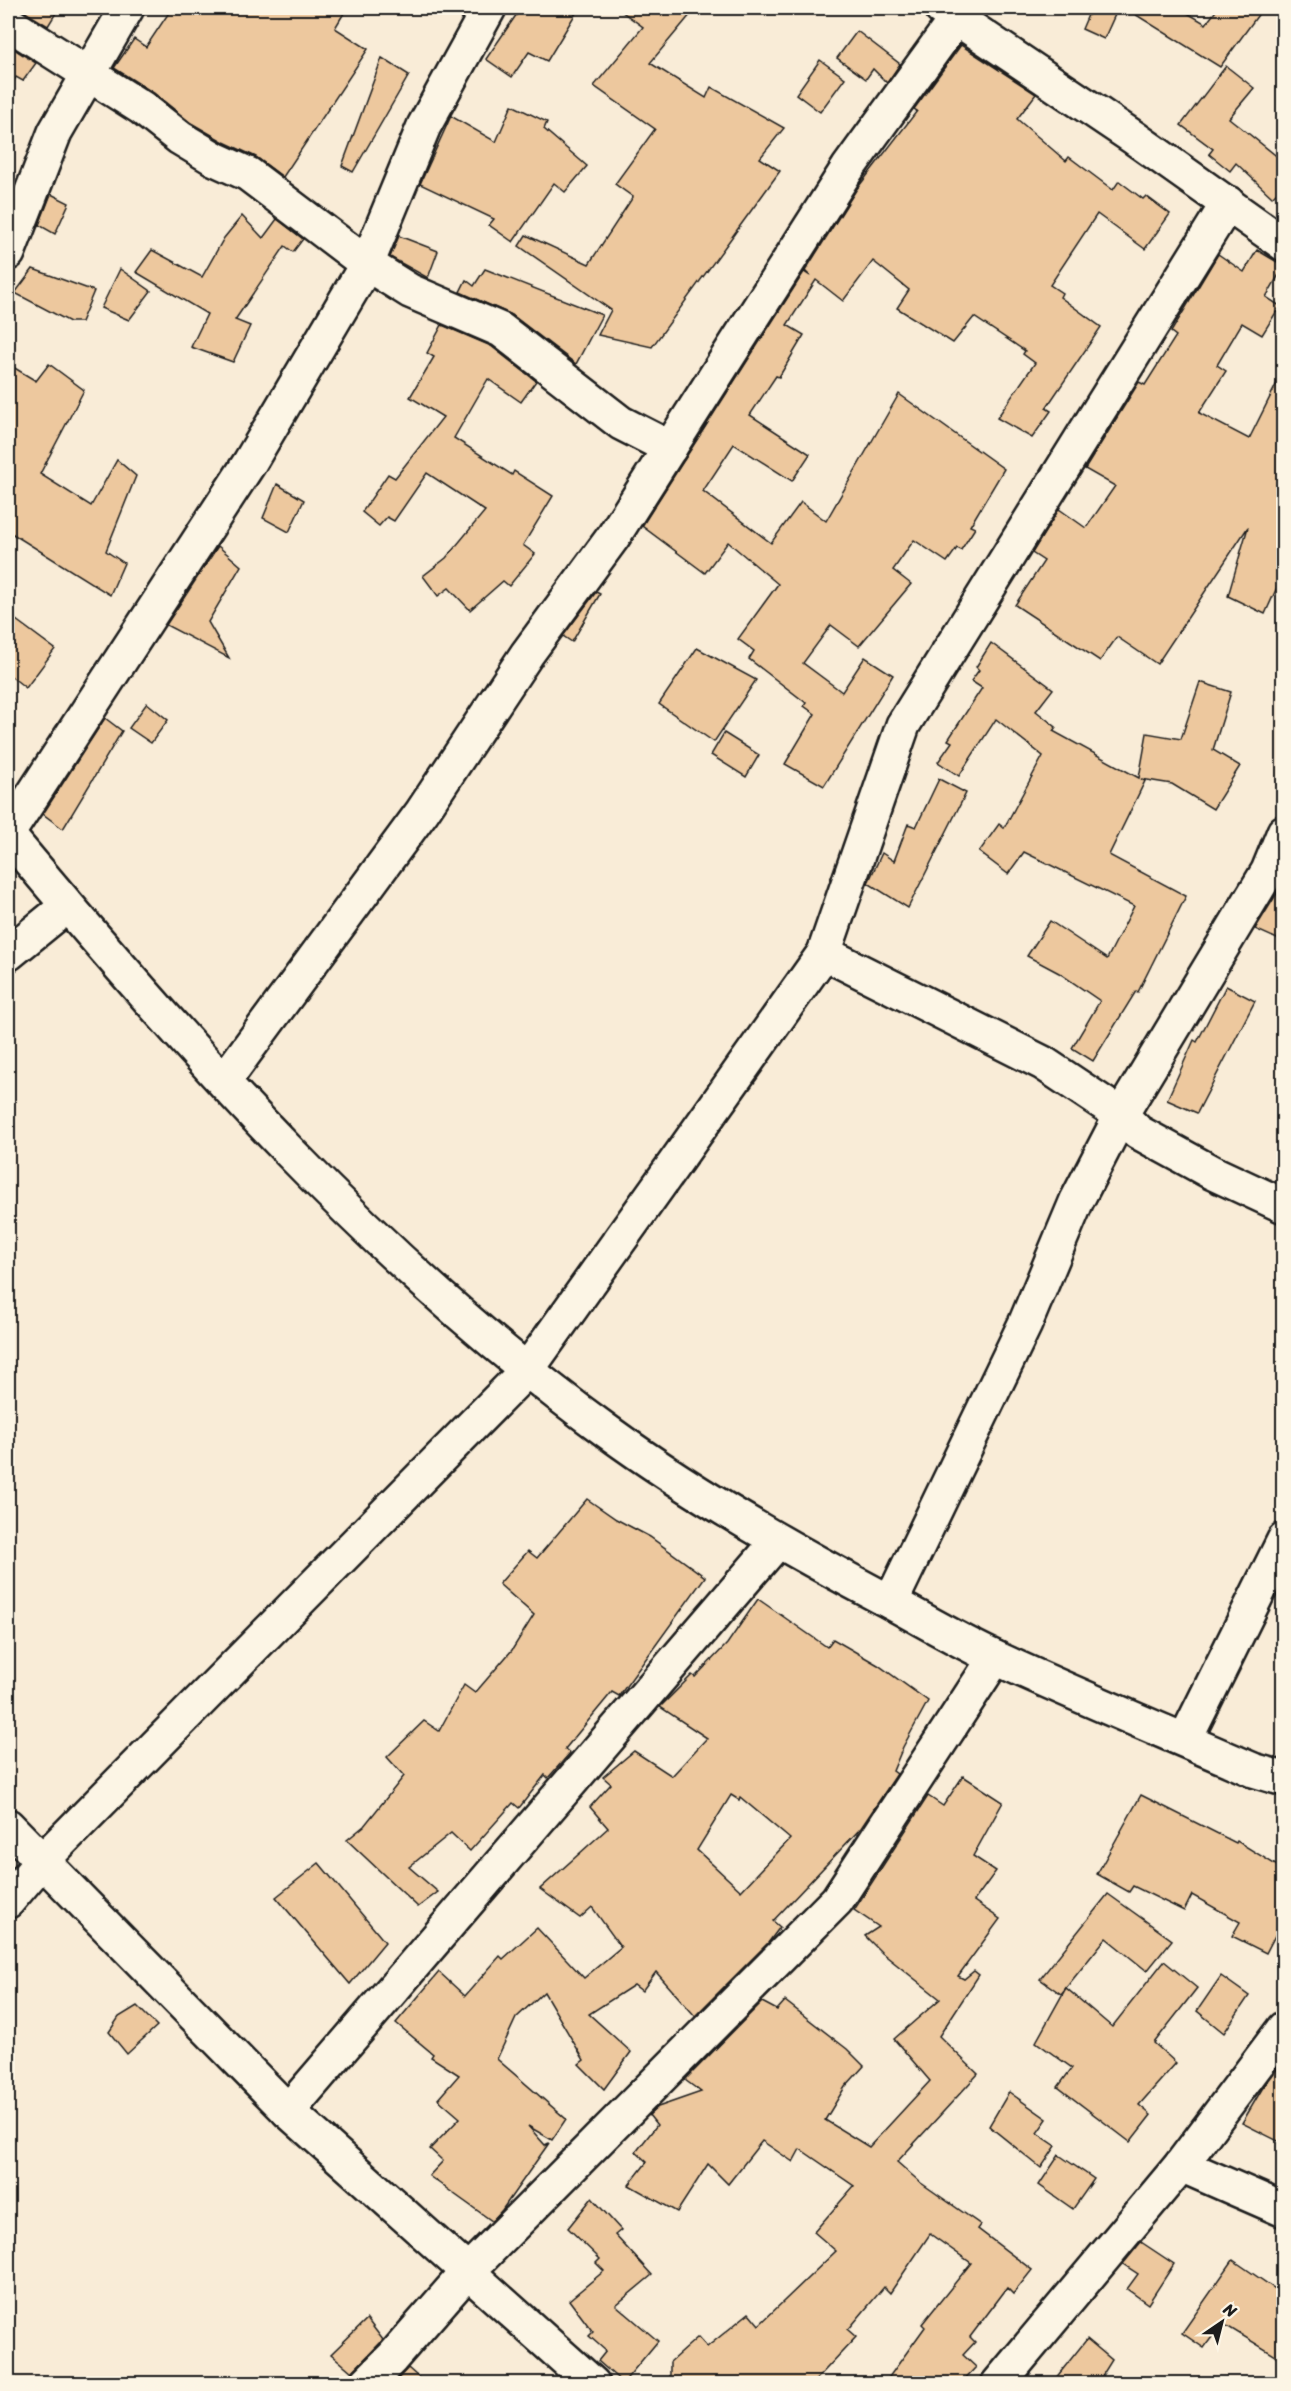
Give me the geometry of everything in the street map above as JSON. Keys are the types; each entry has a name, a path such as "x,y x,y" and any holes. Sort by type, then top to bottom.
{"street":[{"path":"8,253 55,132 127,8"},
{"path":"489,8 424,126 367,264 250,462 8,834 67,906 224,1081 340,1201 448,1306 610,1434 777,1542 995,1658 1253,1770 1284,1779"},
{"path":"224,1081 422,812 527,654 613,537 949,13 1228,203 1284,244"},
{"path":"8,23 142,108 180,138 215,159 248,174 367,264 411,291 501,330 613,418 670,448"},
{"path":"8,1901 40,1862 527,1370 824,953 907,718 1228,203"},
{"path":"891,1602 1025,1324 1077,1200 1121,1115 1276,875 1284,832"},
{"path":"8,954 67,906"},
{"path":"824,953 1043,1063 1121,1115 1138,1132 1210,1172 1284,1206"},
{"path":"1185,1740 1284,1540"},
{"path":"288,2111 777,1542"},
{"path":"366,2384 392,2358 468,2271 837,1900 995,1658"},
{"path":"8,1826 40,1862 288,2111 593,2384"},
{"path":"998,2384 1180,2165 1284,2028"},
{"path":"1180,2165 1284,2210"}],"building":[{"path":"28,8 59,8 48,26 25,12"},
{"path":"172,8 347,8 335,28 368,49 283,177 256,157 191,123 154,93 114,68 134,39 146,47"},
{"path":"521,8 579,8 547,61 529,52 512,77 486,59"},
{"path":"617,8 696,8 650,63 706,98 711,87 784,128 760,158 780,171 652,347 598,335 611,310 519,246 526,235 589,264 633,197 615,184 655,129 594,86 643,27"},
{"path":"1091,8 1118,8 1104,39 1082,29"},
{"path":"1125,8 1179,8 1206,24 1218,8 1263,8 1220,67"},
{"path":"857,31 900,64 887,83 873,69 866,79 837,58"},
{"path":"8,45 36,63 23,81 16,77 8,91"},
{"path":"961,45 1036,94 1017,119 1066,161 1069,157 1113,190 1119,181 1143,199 1146,196 1170,214 1145,249 1097,214 1050,285 1062,293 1060,297 1101,327 1046,408 1051,411 1032,438 997,418 1035,363 1023,354 1025,351 974,317 953,343 897,308 909,290 873,261 843,301 816,280 787,325 804,335 779,377 776,376 750,415 810,454 792,481 734,444 703,491 771,543 801,502 826,521 899,394 1004,469 970,526 975,528 961,550 957,548 947,562 914,540 893,570 911,584 859,646 831,625 803,663 842,692 865,657 893,675 824,786 785,764 815,714 804,706 806,703 749,659 754,651 738,639 778,584 728,542 705,573 642,526 804,272 810,276 805,271 856,190 917,111 914,109"},
{"path":"382,58 409,75 353,172 342,166"},
{"path":"820,60 845,78 820,112 796,94"},
{"path":"1226,66 1254,88 1229,118 1284,162 1284,185 1272,197 1236,163 1230,171 1209,154 1213,149 1181,125"},
{"path":"512,105 547,122 544,129 587,166 565,192 554,183 513,242 489,225 494,219 420,184 451,116 496,142"},
{"path":"51,194 69,203 55,234 39,225"},
{"path":"242,216 263,238 277,219 303,239 293,252 285,246 235,320 250,326 233,362 191,347 207,314 136,272 152,250 202,277 224,238"},
{"path":"399,236 438,251 428,278 390,257"},
{"path":"1257,250 1284,266 1266,297 1280,306 1262,335 1242,323 1217,365 1226,371 1199,413 1249,439 1284,369 1283,574 1265,614 1228,596 1248,527 1157,664 1117,637 1100,661 1015,605 1044,561 1032,553 1059,509 1086,528 1115,486 1085,469 1139,382 1145,385 1176,336 1171,332 1218,254 1244,272"},
{"path":"33,269 94,291 81,322 70,322 15,293"},
{"path":"120,269 151,291 129,320 101,308"},
{"path":"485,269 602,315 576,364 512,315 460,292 466,280 474,286"},
{"path":"442,325 491,346 536,381 521,402 488,379 454,438 512,475 514,471 553,496 523,545 535,554 509,586 503,581 470,610 449,588 438,596 423,576 446,558 485,511 427,473 394,521 387,517 379,526 362,512 388,474 395,478 443,417 410,397 434,357 427,353"},
{"path":"8,364 36,381 49,364 84,390 40,474 91,506 117,460 136,476 106,551 124,563 110,595 8,531"},
{"path":"277,484 304,500 289,532 263,518"},
{"path":"218,546 241,566 208,622 229,658 166,625"},
{"path":"596,592 600,594 572,642 563,636"},
{"path":"8,614 55,649 26,688 8,674"},
{"path":"991,643 1053,689 1036,711 1056,727 1053,731 1139,778 1147,733 1181,739 1200,682 1231,692 1213,750 1240,766 1213,809 1172,784 1141,779 1145,781 1109,855 1186,896 1138,992 1136,991 1093,1061 1072,1048 1100,1001 1059,973 1027,956 1050,921 1107,959 1134,906 1024,852 1008,874 979,852 999,824 1004,828 1043,756 996,719 959,776 938,762 952,742 948,740 982,688 971,681 979,670 976,667"},
{"path":"697,648 756,680 714,742 659,704"},
{"path":"147,703 168,720 151,743 129,728"},
{"path":"105,718 122,731 63,829 43,814"},
{"path":"724,733 759,755 746,777 711,755"},
{"path":"939,779 966,793 908,908 868,883 882,853 894,861 908,824 916,827"},
{"path":"1284,882 1284,942 1255,929"},
{"path":"1226,986 1255,1001 1197,1113 1167,1100 1194,1040 1197,1042"},
{"path":"587,1499 616,1519 650,1537 705,1577 619,1696 612,1692 565,1749 570,1753 548,1778 545,1775 519,1808 513,1803 470,1851 451,1833 409,1867 438,1892 418,1907 347,1840 364,1826 404,1776 387,1757 424,1721 439,1731 464,1685 475,1693 512,1650 534,1615 499,1584 528,1551 537,1558"},
{"path":"758,1599 827,1647 833,1639 878,1665 928,1701 903,1747 893,1771 897,1774 861,1828 773,1921 780,1927 768,1943 695,2016 656,1972 642,1991 634,1985 589,2014 631,2052 604,2089 579,2064 584,2060 544,1992 516,2018 497,2059 566,2119 552,2140 528,2126 545,2145 549,2143 492,2221 429,2176 443,2161 430,2149 460,2118 438,2099 459,2075 431,2057 433,2054 396,2023 439,1972 465,1996 500,1956 503,1959 537,1928 584,1978 621,1947 592,1907 580,1918 540,1889 608,1828 590,1807 611,1784 603,1777 634,1751 672,1776 707,1738 660,1707 692,1675 695,1677 727,1644","holes":["731,1795 739,1800 740,1797 790,1839 741,1891 697,1850"]},
{"path":"963,1776 1003,1802 973,1856 996,1871 974,1901 1000,1919 958,1976 964,1979 974,1971 979,1975 939,2036 978,2074 897,2162 921,2183 981,2225 978,2229 1032,2270 1013,2294 1007,2288 970,2337 975,2342 963,2355 976,2367 960,2384 884,2384 925,2327 922,2324 971,2263 930,2234 890,2293 884,2287 848,2330 856,2337 812,2384 670,2384 670,2362 698,2337 707,2347 749,2313 759,2325 836,2251 814,2232 854,2186 800,2149 793,2162 762,2141 728,2184 708,2164 677,2212 629,2185 647,2162 636,2152 657,2125 649,2115 658,2107 701,2092 685,2080 762,2002 777,2010 785,2001 847,2049 864,2066 845,2087 825,2120 869,2147 930,2081 894,2039 940,1999 882,1953 865,1936 879,1927 854,1910 928,1796 943,1806"},
{"path":"1141,1795 1236,1843 1237,1841 1284,1870 1284,1918 1266,1953 1232,1936 1240,1922 1192,1895 1184,1911 1133,1886 1129,1892 1097,1874"},
{"path":"319,1863 385,1942 350,1984 276,1897"},
{"path":"1108,1894 1172,1940 1147,1971 1106,1938 1061,1994 1040,1979"},
{"path":"1164,1961 1197,1988 1154,2043 1176,2063 1139,2105 1151,2115 1130,2142 1058,2087 1072,2068 1036,2042 1066,1988 1112,2027"},
{"path":"1221,1976 1249,1996 1224,2033 1197,2011"},
{"path":"137,2006 157,2026 127,2054 109,2032 119,2017"},
{"path":"1284,2060 1284,2144 1242,2123 1262,2089"},
{"path":"1009,2092 1047,2119 1037,2133 1056,2146 1041,2168 989,2126"},
{"path":"1059,2155 1094,2179 1073,2209 1039,2185"},
{"path":"592,2198 621,2230 615,2235 652,2275 616,2305 658,2341 623,2383 598,2361 606,2351 589,2336 593,2332 569,2300 604,2271 596,2263 600,2259 568,2228"},
{"path":"1141,2242 1174,2264 1148,2304 1127,2289 1138,2274 1123,2264"},
{"path":"1233,2260 1284,2295 1284,2361 1222,2323 1204,2348 1182,2333"},
{"path":"367,2319 383,2340 352,2372 331,2354"},
{"path":"1087,2339 1112,2360 1097,2384 1051,2384"},
{"path":"408,2368 426,2384 393,2384"}]}
